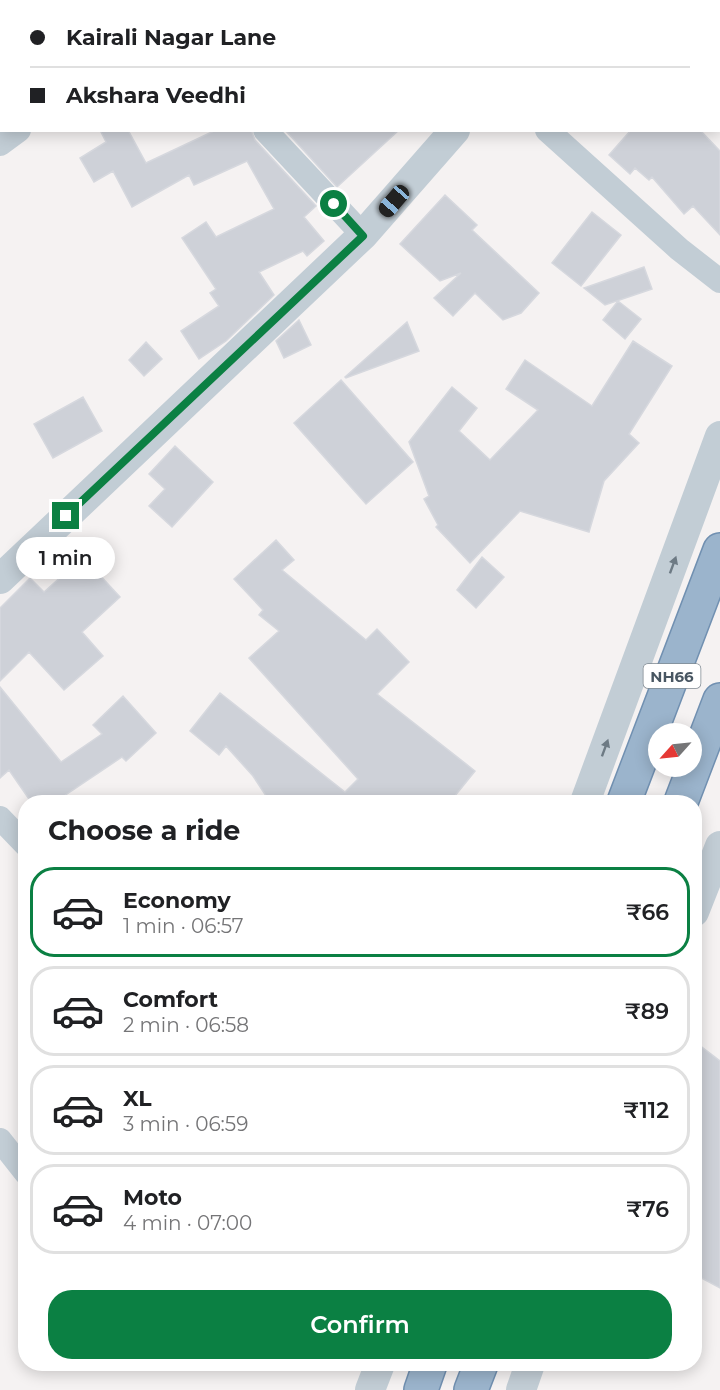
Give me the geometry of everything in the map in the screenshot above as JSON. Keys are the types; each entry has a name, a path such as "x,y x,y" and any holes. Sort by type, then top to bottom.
{"highway":[{"name":"NH66","path":"627,795 720,550"},
{"name":"NH66","path":"684,795 720,700"},
{"path":"421,1390 428,1371"},
{"path":"471,1390 479,1371"}],"street":[{"path":"0,144 16,132"},
{"path":"267,132 363,236"},
{"path":"0,579 363,236 453,132"},
{"path":"549,132 679,249 720,282"},
{"path":"588,795 720,436"},
{"path":"0,818 18,837"},
{"path":"702,892 720,846"},
{"path":"0,1140 18,1163"},
{"path":"370,1390 377,1371"},
{"path":"521,1390 528,1371"}],"building":[{"path":"101,132 129,132 146,163 212,132 252,132 255,140 316,206 304,217 324,241 307,256 303,251 259,272 274,295 226,341 199,359 181,331 219,306 210,293 216,289 182,238 206,222 216,237 274,209 247,161 194,185 189,175 132,207 113,171 94,182 80,158 106,142"},
{"path":"287,132 397,132 337,187"},
{"path":"629,132 702,132 720,151 720,235 693,206 684,214 652,177 649,180 635,168 630,174 609,155"},
{"path":"445,195 477,225 472,230 539,293 521,313 503,320 475,293 453,316 434,298 461,273 440,281 400,244"},
{"path":"592,212 621,235 581,286 552,263"},
{"path":"644,267 652,289 605,305 584,288"},
{"path":"618,301 641,319 625,339 603,320"},
{"path":"299,320 311,345 284,358 276,341"},
{"path":"407,322 419,351 345,377"},
{"path":"633,341 672,366 629,434 639,443 604,481 589,532 520,511 470,563 436,527 438,525 424,499 429,496 409,442 452,387 477,408 459,431 490,460 538,410 506,389 525,360 592,406"},
{"path":"146,342 162,359 144,376 129,360"},
{"path":"341,380 413,462 366,504 294,423"},
{"path":"83,397 102,431 53,458 34,424"},
{"path":"175,446 213,482 172,527 149,506 165,489 149,474"},
{"path":"276,540 294,560 282,570 366,640 377,629 409,662 377,694 475,771 456,795 265,795 253,776 226,746 219,755 190,731 220,693 345,792 358,779 249,658 279,631 259,615 263,610 234,579"},
{"path":"83,557 120,597 82,632 103,656 64,690 29,652 0,681 0,608 30,578 44,592"},
{"path":"482,557 504,577 476,608 457,590"},
{"path":"0,687 61,762 102,734 93,725 123,696 156,733 126,761 122,757 65,795 26,795 9,770 0,778"},
{"path":"702,1047 720,1061 720,1288 702,1278"}],"route":[{"path":"66,516 363,236 334,204"}]}
